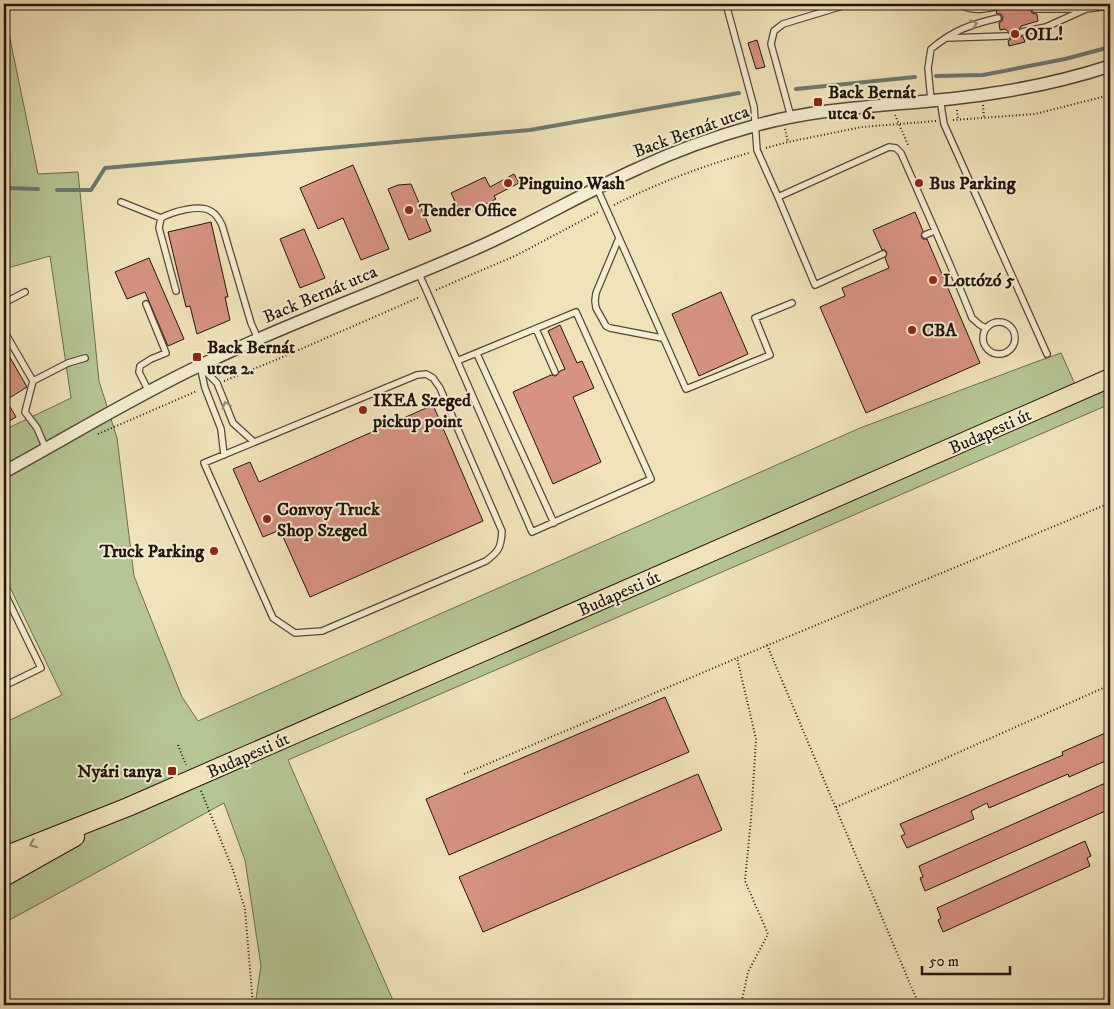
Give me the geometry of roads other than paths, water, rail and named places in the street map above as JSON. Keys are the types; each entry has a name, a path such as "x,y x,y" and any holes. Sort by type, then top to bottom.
{"main road":[{"name":"Budapesti út","path":"4,877 191,771 1110,378"},
{"name":"Budapesti út","path":"4,856 128,808"}],"street":[{"name":"Back Bernát utca","path":"4,472 94,420 200,366 258,339 514,231 640,167 683,150 756,126 791,117 842,109 936,100 1030,87 1073,78 1110,66"}],"lane":[{"path":"726,4 750,87 756,126 757,150 815,285 884,254"},
{"path":"791,117 770,44 774,30 783,24 849,4"},
{"path":"958,4 977,11 995,7"},
{"path":"1036,9 1086,9 1110,6"},
{"path":"1022,32 1046,27 1086,9"},
{"path":"998,18 965,26 945,38 931,49 928,68 936,100 944,121 1047,354"},
{"path":"945,38 1007,36"},
{"path":"778,197 889,147 896,148 901,153 934,231 943,246 972,318 986,328"},
{"path":"597,188 686,389 770,355 755,318 792,303"},
{"path":"121,202 161,218 169,214 202,207 213,212 222,225 258,339"},
{"path":"161,218 160,228 176,291"},
{"path":"925,235 934,231"},
{"path":"618,238 596,293 596,308 606,326 610,328 662,338"},
{"path":"418,272 457,362 532,532 651,479 576,312 457,362"},
{"path":"4,303 25,292"},
{"path":"146,304 166,353 140,366 140,372 149,392"},
{"path":"995,322 1005,323 1015,335 1013,345 1006,352 996,353 991,351 984,343 986,328 995,322"},
{"path":"536,329 555,372"},
{"path":"4,331 33,381 25,412 37,428 46,449"},
{"path":"477,354 554,523"},
{"path":"33,381 68,363 85,358"},
{"path":"200,366 217,383 233,424 254,442"},
{"path":"200,366 205,388 221,428 224,455"},
{"path":"417,374 426,374 433,378 440,388 502,531 502,542 498,552 486,561 322,631 295,633 273,618 204,464 224,455 417,374"},
{"path":"221,428 233,424"},
{"path":"4,592 41,668 4,686"}],"waterway":[{"path":"936,76 983,75 1065,59 1110,47"},
{"path":"796,89 915,77"},
{"path":"57,190 91,190 105,168 530,130 739,93"},
{"path":"4,188 38,189"}],"place":[{"name":"OIL!","path":"1015,34"},
{"name":"Back Bernát utca 6.","path":"818,102"},
{"name":"Pinguino Wash","path":"508,183"},
{"name":"Bus Parking","path":"919,183"},
{"name":"Tender Office","path":"409,210"},
{"name":"Lottózó 5","path":"933,280"},
{"name":"CBA","path":"912,330"},
{"name":"Back Bernát utca 2.","path":"197,357"},
{"name":"IKEA Szeged pickup point","path":"363,410"},
{"name":"Convoy Truck Shop Szeged","path":"267,519"},
{"name":"Truck Parking","path":"214,551"},
{"name":"Nyári tanya","path":"172,771"}]}
